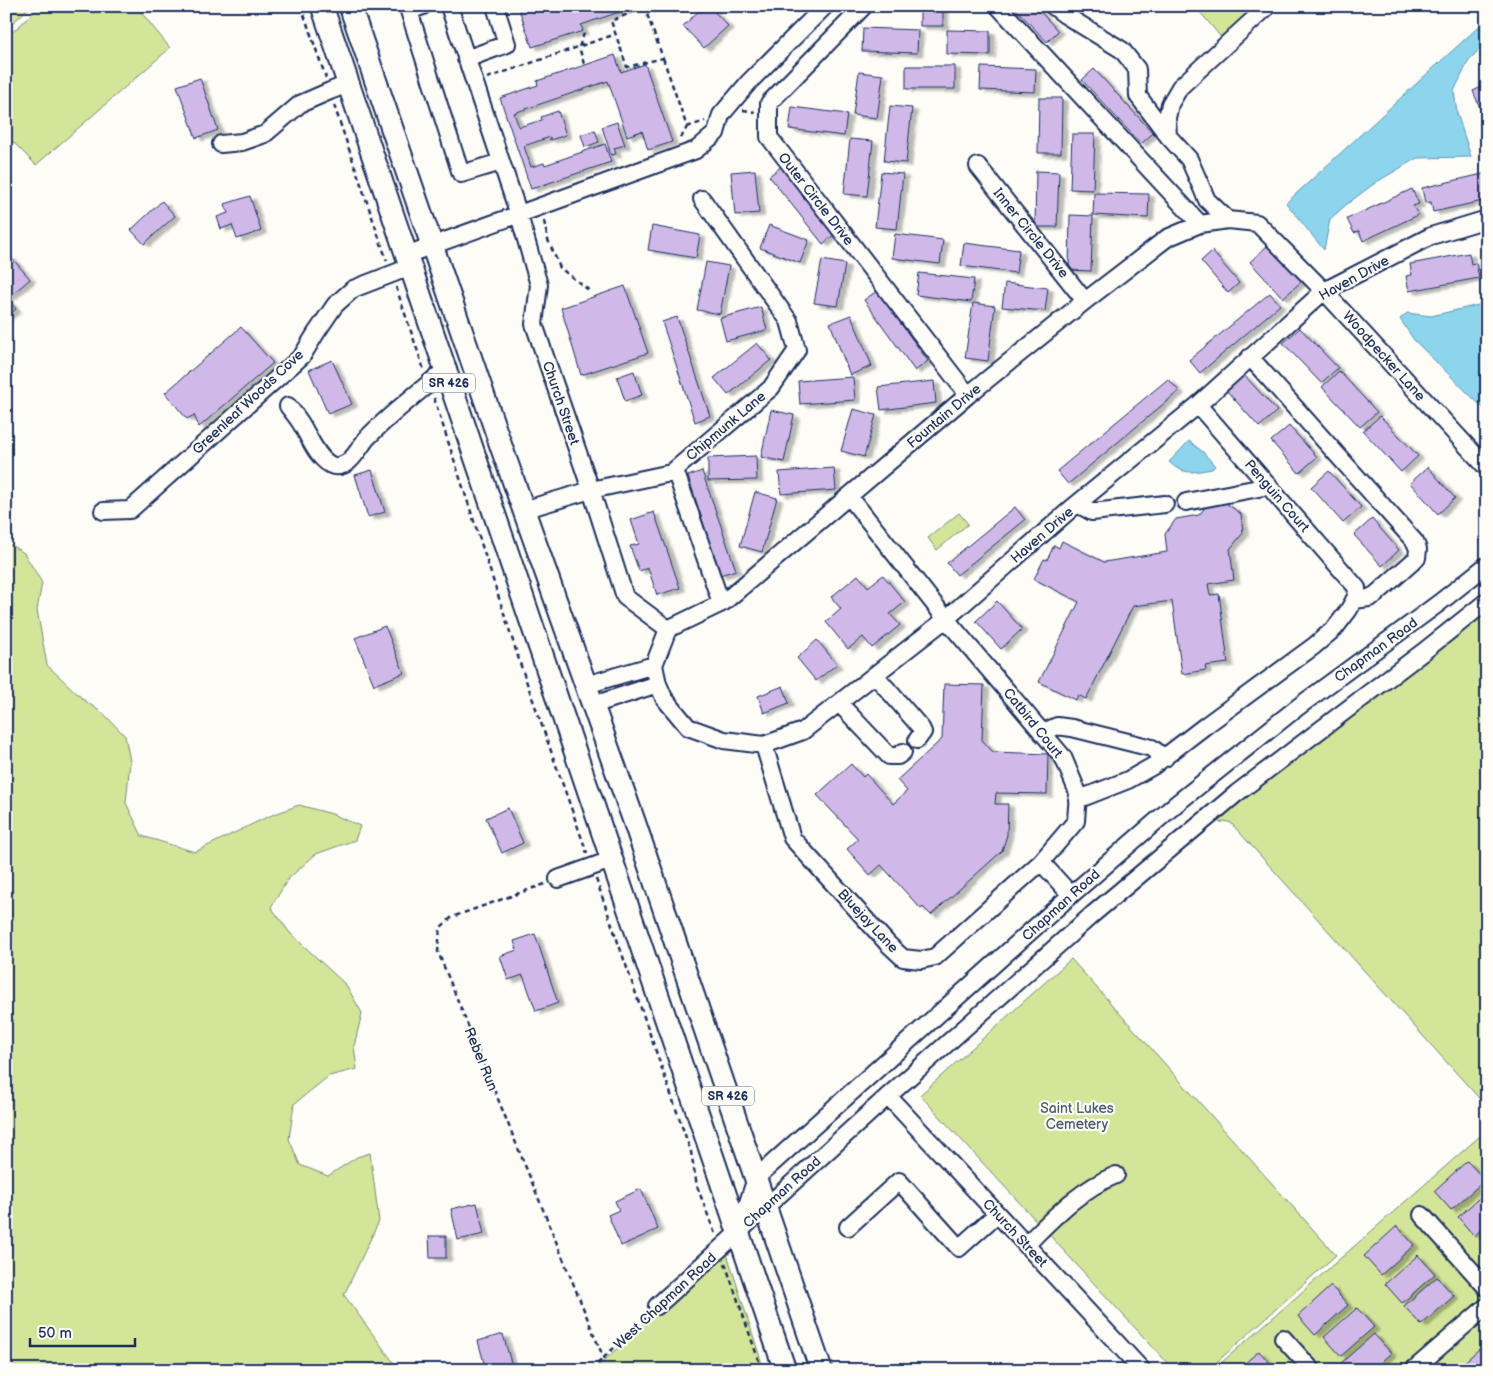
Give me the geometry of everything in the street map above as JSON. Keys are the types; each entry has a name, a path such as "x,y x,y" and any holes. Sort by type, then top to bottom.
{"main road":[{"name":"SR 426","path":"322,6 339,88 402,265 437,376 602,864 739,1232 785,1370"},
{"name":"SR 426","path":"350,6 523,510 593,705 821,1370"}],"street":[{"path":"423,6 409,11 462,174 501,162"},
{"name":"Church Street","path":"449,6 472,57 501,162 519,215 539,285 534,324 591,490 625,597 668,629"},
{"path":"472,57 507,44 495,6"},
{"path":"402,265 432,246 696,150 716,133 721,115 749,82 825,6"},
{"name":"Outer Circle Drive","path":"864,6 769,103 769,137 968,396"},
{"path":"998,6 1200,224"},
{"path":"1168,136 1167,118 1170,104 1180,87 1268,6"},
{"path":"1059,11 1122,50 1137,69 1138,96 1168,136 1189,159 1207,200 1228,220"},
{"path":"221,144 242,142 265,134 300,104 339,88"},
{"name":"Inner Circle Drive","path":"978,166 1085,300"},
{"name":"Chipmunk Lane","path":"523,510 591,490 671,473 771,388 797,350 789,321 702,199"},
{"name":"Haven Drive","path":"658,684 664,698 688,726 724,740 764,745 803,731 946,619 1078,504 1198,405 1324,291 1431,236 1487,219"},
{"name":"Fountain Drive","path":"668,629 721,603 1085,300 1167,238 1200,224 1228,220"},
{"name":"Woodpecker Lane","path":"1228,220 1257,223 1324,291 1487,468"},
{"name":"Greenleaf Woods Cove","path":"103,511 130,510 302,356 334,305 353,289 402,265"},
{"path":"1077,800 1128,780 1165,758 1205,726 1314,646 1335,628 1348,611 1355,594 1369,598 1375,596 1417,558 1418,549 1415,542 1250,358"},
{"path":"288,406 320,456 327,463 340,466 347,463 367,439 437,376"},
{"name":"Penguin Court","path":"1198,405 1268,486 1355,594"},
{"path":"675,470 721,603"},
{"path":"1186,502 1268,486"},
{"name":"Catbird Court","path":"849,496 946,619 1063,757 1078,793 1076,821 1041,862"},
{"path":"1078,504 1092,512 1165,504"},
{"name":"Chapman Road","path":"739,1232 756,1178 1071,895 1198,786 1298,707 1439,604 1487,565"},
{"name":"Chapman Road","path":"739,1232 888,1096 1094,914 1237,793 1487,601"},
{"path":"593,705 658,684 654,665 668,629"},
{"path":"586,685 654,665"},
{"path":"875,675 921,728 923,732 917,740"},
{"path":"840,703 889,756 898,756 903,752"},
{"path":"1042,733 1057,726 1072,728 1152,748 1165,758"},
{"name":"Bluejay Lane","path":"764,745 792,838 888,944 903,958 921,960 934,957 1041,862"},
{"path":"1041,862 1071,895"},
{"path":"558,879 602,864"},
{"name":"Church Street","path":"888,1096 1142,1370"},
{"path":"1026,1245 1072,1201 1099,1181 1116,1175"},
{"path":"848,1227 899,1181 959,1248 997,1214"},
{"path":"1422,1215 1487,1288"},
{"name":"West Chapman Road","path":"657,1306 739,1232"},
{"path":"1413,1370 1487,1306"},
{"path":"1283,1338 1312,1370"}],"path":[{"path":"302,6 339,88 402,265 405,318 437,376 443,422 522,669 602,864 690,1152 697,1186 716,1237"},
{"path":"663,58 627,68 611,21 645,7 663,58 687,127 680,142"},
{"path":"584,64 579,47 586,31"},
{"path":"472,57 486,78 616,34"},
{"path":"540,207 548,240 560,268 591,292"},
{"name":"Rebel Run","path":"558,879 452,917 440,928 438,952 604,1359"},
{"path":"729,1272 762,1370"},
{"name":"West Chapman Road","path":"591,1370 657,1306"}],"green space":[{"path":"6,6 31,6 6,29"},
{"path":"41,6 136,6 170,48 36,165 6,135 6,38"},
{"path":"1195,6 1263,6 1225,42"},
{"path":"959,513 968,524 937,550 928,538"},
{"path":"6,542 24,553 42,583 37,610 47,665 84,700 105,715 125,736 130,761 126,803 142,836 195,852 267,817 299,805 332,814 360,826 355,840 316,854 288,879 271,907 290,933 346,985 362,1013 354,1046 357,1069 329,1076 294,1104 289,1139 300,1165 328,1176 357,1157 370,1153 379,1221 344,1295 399,1370 6,1370"},
{"path":"1487,612 1487,1107 1231,823 1225,821 1220,823 1217,820"},
{"name":"Saint Lukes Cemetery","path":"1071,959 1336,1255 1208,1370 1174,1370 920,1095"},
{"path":"1487,1130 1487,1370 1213,1370"},
{"path":"727,1254 764,1370 594,1370 660,1309 664,1312"}],"water":[{"path":"1487,19 1487,42 1469,60 1454,91 1457,113 1471,157 1417,158 1375,183 1330,219 1324,250 1286,203"},
{"path":"1487,303 1487,412 1414,340 1400,319 1407,313 1431,316"},
{"path":"1189,441 1203,452 1215,466 1212,469 1189,472 1169,462"}],"building":[{"path":"518,6 630,6 631,8 581,25 583,31 532,47"},
{"path":"704,6 709,6 728,26 704,48 683,26"},
{"path":"920,6 943,6 943,26 920,26"},
{"path":"1013,6 1035,6 1058,31 1047,42"},
{"path":"863,28 918,30 917,53 862,51"},
{"path":"947,30 990,31 990,55 947,54"},
{"path":"615,55 621,72 645,64 672,142 648,150 642,131 627,136 608,81 514,113 519,127 542,120 541,117 558,111 566,135 550,140 550,137 524,146 531,167 544,163 545,165 605,144 611,162 531,189 500,98 538,85 537,81"},
{"path":"906,66 955,66 955,89 906,89"},
{"path":"981,67 1036,69 1035,92 980,90"},
{"path":"1094,69 1153,133 1141,144 1082,80"},
{"path":"859,72 883,75 877,118 853,115"},
{"path":"200,78 218,130 196,138 177,86"},
{"path":"1486,85 1487,87 1487,125 1473,91"},
{"path":"1039,98 1062,98 1061,153 1038,153"},
{"path":"890,106 912,108 906,163 884,161"},
{"path":"792,107 847,114 844,136 789,129"},
{"path":"617,122 625,145 614,148 616,154 611,155 602,127"},
{"path":"595,130 599,142 585,147 581,135"},
{"path":"1072,134 1095,134 1093,190 1070,189"},
{"path":"850,139 873,141 867,196 844,194"},
{"path":"782,166 835,234 823,244 769,176"},
{"path":"755,170 759,213 735,215 731,172"},
{"path":"1036,171 1059,172 1057,227 1035,227"},
{"path":"881,172 903,174 897,229 875,227"},
{"path":"1487,173 1487,200 1433,212 1431,202 1425,203 1422,188"},
{"path":"1412,189 1419,204 1413,206 1418,215 1363,241 1359,231 1354,233 1347,219"},
{"path":"1094,193 1149,194 1148,218 1093,215"},
{"path":"250,196 261,231 237,239 232,225 221,229 217,217 228,213 225,204"},
{"path":"162,201 175,216 144,244 131,230"},
{"path":"1070,215 1093,216 1091,271 1069,270"},
{"path":"769,225 809,240 800,263 760,248"},
{"path":"652,226 700,235 696,258 648,250"},
{"path":"895,234 943,240 940,264 892,258"},
{"path":"964,243 1019,250 1016,273 961,266"},
{"path":"1269,244 1303,280 1283,298 1250,262"},
{"path":"1212,251 1239,283 1228,293 1201,261"},
{"path":"1469,253 1471,264 1476,263 1479,278 1409,291 1406,276 1412,275 1410,264"},
{"path":"11,257 30,279 7,299 16,309 6,317 6,261"},
{"path":"822,260 845,264 838,306 814,303"},
{"path":"706,262 729,266 720,314 697,310"},
{"path":"919,273 974,279 971,302 916,295"},
{"path":"1005,283 1048,288 1045,311 1002,307"},
{"path":"625,286 648,353 581,375 561,308"},
{"path":"877,291 928,361 915,371 864,300"},
{"path":"1270,293 1280,305 1200,373 1189,360"},
{"path":"973,303 995,306 988,361 965,358"},
{"path":"761,307 767,330 726,341 720,318"},
{"path":"851,315 872,366 850,375 830,323"},
{"path":"677,317 710,416 695,422 662,322"},
{"path":"241,327 273,363 199,427 194,415 187,419 165,393"},
{"path":"1300,328 1338,368 1321,383 1283,343"},
{"path":"757,343 771,360 728,395 714,378"},
{"path":"332,360 352,404 328,414 309,370"},
{"path":"634,371 642,395 625,401 617,377"},
{"path":"1339,371 1377,412 1360,427 1322,387"},
{"path":"1244,375 1277,411 1259,427 1227,391"},
{"path":"853,377 855,400 800,404 798,381"},
{"path":"1168,379 1179,391 1068,484 1057,471"},
{"path":"934,381 936,403 881,410 878,387"},
{"path":"853,409 876,415 864,457 841,451"},
{"path":"771,410 794,415 784,462 761,457"},
{"path":"1380,416 1418,456 1401,472 1363,431"},
{"path":"1289,426 1317,457 1299,473 1271,441"},
{"path":"756,456 757,480 708,481 708,458"},
{"path":"1428,467 1455,498 1438,514 1410,483"},
{"path":"834,468 836,490 781,494 779,472"},
{"path":"372,470 385,512 368,517 355,475"},
{"path":"702,471 736,570 720,575 688,476"},
{"path":"1329,471 1361,507 1343,523 1311,487"},
{"path":"755,492 777,498 762,552 740,546"},
{"path":"1226,503 1241,514 1243,533 1230,549 1234,580 1208,584 1210,595 1219,594 1228,663 1205,666 1206,670 1182,674 1172,601 1133,606 1086,699 1078,695 1076,700 1039,682 1079,602 1034,579 1044,559 1047,560 1054,545 1059,548 1062,541 1104,562 1167,552 1165,534 1176,519 1199,515 1207,505"},
{"path":"1015,507 1025,520 957,575 947,563"},
{"path":"654,512 680,588 657,595 648,568 639,571 630,546 639,544 631,520"},
{"path":"1372,519 1399,550 1382,566 1354,535"},
{"path":"858,575 868,587 883,575 905,602 890,614 900,625 872,648 863,637 848,649 826,622 841,609 831,597"},
{"path":"997,601 1022,629 1001,649 976,621"},
{"path":"385,626 404,673 374,685 355,638"},
{"path":"817,640 837,664 816,681 797,658"},
{"path":"944,684 984,685 982,740 993,752 1048,754 1047,794 996,793 995,804 1008,804 1007,835 1002,851 931,915 923,907 921,909 881,865 870,875 847,849 858,839 817,795 851,764 863,777 866,774 893,804 907,791 897,780 942,739"},
{"path":"783,686 789,703 764,713 758,696"},
{"path":"508,808 523,843 502,853 486,818"},
{"path":"535,934 558,1003 536,1011 523,975 508,980 500,956 517,950 514,941"},
{"path":"1467,1161 1485,1180 1451,1210 1434,1191"},
{"path":"641,1189 658,1229 621,1246 608,1215 619,1210 615,1201"},
{"path":"1487,1191 1487,1225 1474,1236 1458,1217"},
{"path":"477,1203 484,1234 458,1240 451,1209"},
{"path":"1397,1226 1414,1245 1381,1275 1364,1256"},
{"path":"429,1236 446,1236 446,1258 430,1258"},
{"path":"1418,1255 1435,1274 1402,1303 1385,1284"},
{"path":"1437,1277 1454,1296 1421,1325 1404,1306"},
{"path":"1331,1286 1348,1305 1315,1335 1298,1316"},
{"path":"1357,1308 1374,1327 1341,1356 1324,1337"},
{"path":"503,1334 513,1370 486,1370 478,1341"},
{"path":"1374,1334 1391,1353 1372,1370 1347,1370 1341,1363"},
{"path":"1487,1342 1487,1370 1463,1370 1460,1366"},
{"path":"1259,1351 1276,1370 1237,1370"}]}
